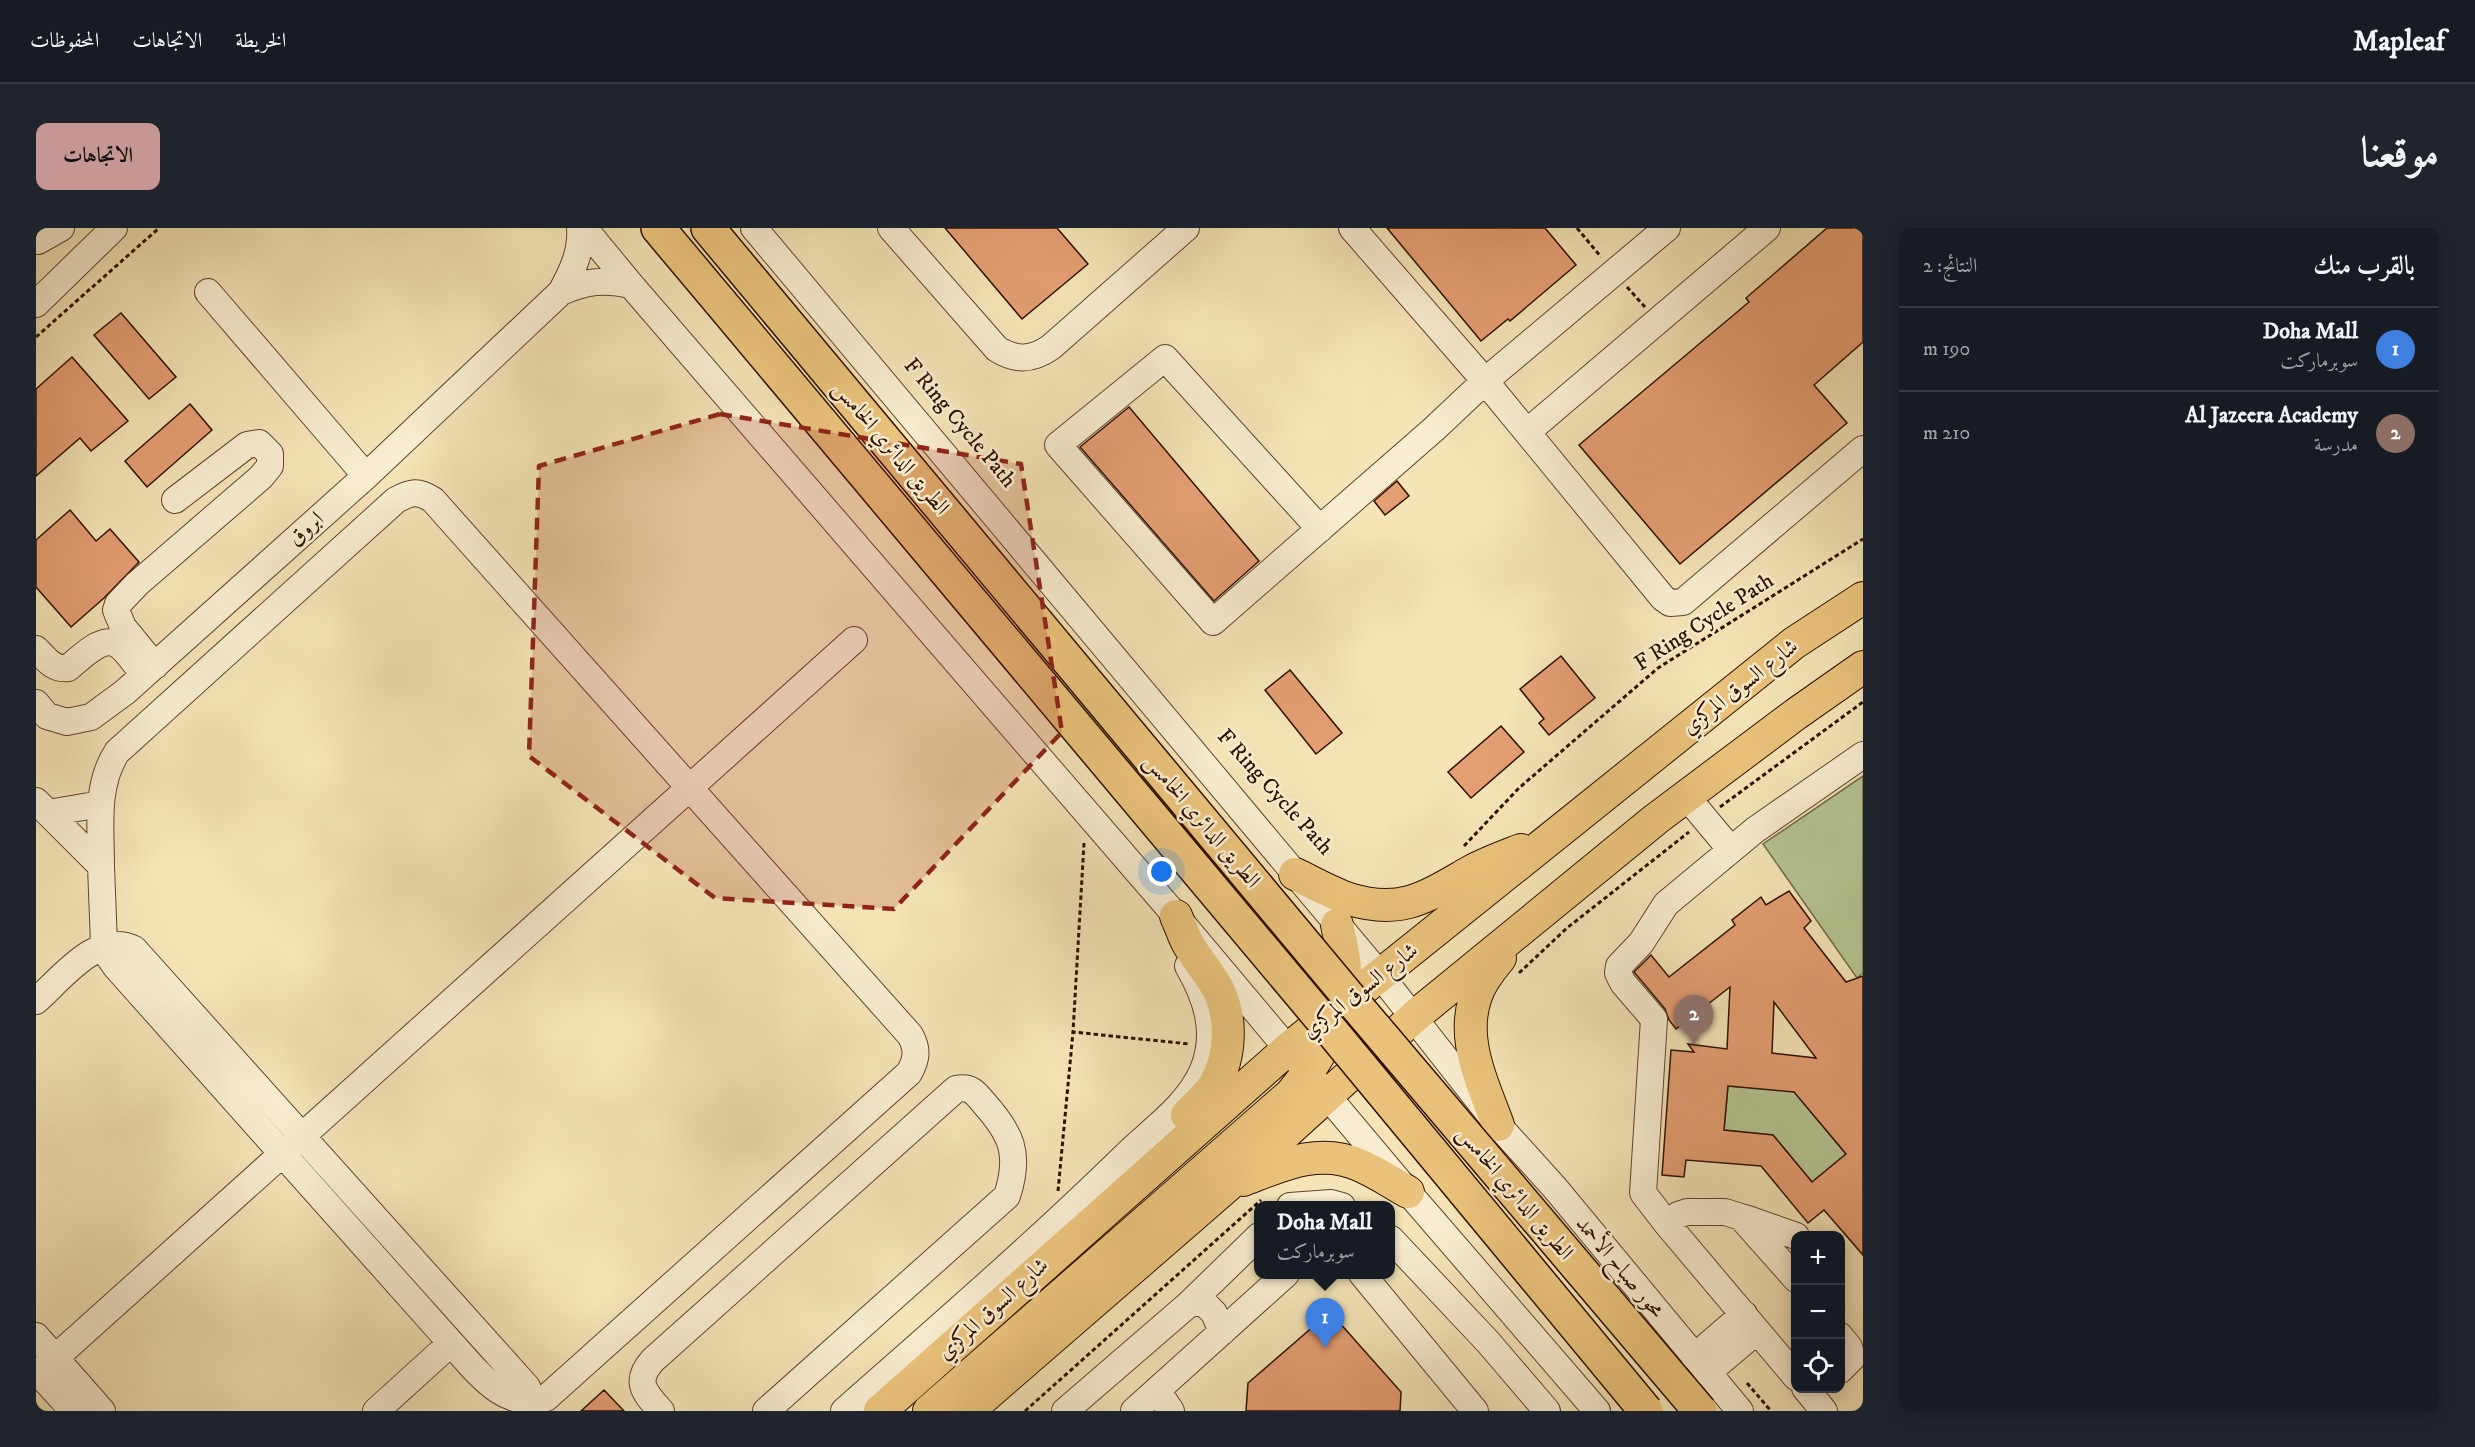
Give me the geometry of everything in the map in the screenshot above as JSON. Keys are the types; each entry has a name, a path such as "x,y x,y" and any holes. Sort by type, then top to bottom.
{"highway":[{"name":"الطريق الدائري الخامس","path":"658,228 1334,1034 1646,1411"},
{"name":"الطريق الدائري الخامس","path":"708,228 1359,1009 1700,1411"}],"main road":[{"name":"شارع السوق المركزي","path":"880,1411 1124,1192 1288,1049 1794,643 1863,598"},
{"path":"929,1411 1291,1094 1317,1084 1414,1017 1522,929 1696,808 1796,714 1863,667"},
{"path":"1295,874 1348,898 1375,904 1399,904 1425,898 1472,870 1552,837"},
{"path":"1124,1192 1214,1085 1224,1061 1228,1026 1225,1007 1218,990 1186,940 1176,916"},
{"path":"968,1411 1225,1188 1317,1084 1326,1044 1341,1007 1345,970 1337,925"},
{"path":"1498,1125 1474,1058 1470,1035 1472,1008 1483,981 1522,929"},
{"path":"1225,1188 1295,1161 1325,1157 1359,1164 1408,1192"}],"street":[{"path":"41,238 61,228"},
{"path":"36,304 114,228"},
{"path":"582,228 1176,916 1408,1192 1597,1411"},
{"name":"ابروق","path":"36,703 47,716 67,722 91,717 150,671 366,476 561,292 572,272 579,251 582,228"},
{"name":"الطريق الدائري الخامس","path":"754,228 1380,975 1498,1125"},
{"path":"891,228 997,349 1019,358 1042,354 1186,228"},
{"path":"1352,228 1485,381 1663,598 1674,604 1683,602 1863,449"},
{"path":"1320,529 1165,358 1058,445 1213,622 1320,529 1434,429 1485,381 1667,228"},
{"path":"1527,432 1767,228"},
{"name":"ابروق","path":"561,292 579,284 598,281 631,285"},
{"path":"208,292 366,476"},
{"path":"150,671 123,627 116,610 118,604 137,584 261,477 270,466 270,454 259,443 247,445 176,500"},
{"path":"419,492 433,500 910,1035 915,1044 914,1064 909,1073 546,1398 520,1403 498,1394 116,967 104,945 101,804 104,776 110,763 134,735 396,500 410,493 419,492"},
{"path":"46,1364 854,640"},
{"path":"36,649 52,666 61,669 68,668 101,643 110,642 118,644 150,671"},
{"path":"1791,1369 1643,1193 1654,1019 1623,983 1618,973 1618,966 1641,943 1666,904 1755,830 1863,755"},
{"path":"42,807 101,804"},
{"path":"42,807 101,866"},
{"path":"1696,808 1731,850"},
{"name":"شارع السوق المركزي","path":"844,1411 1012,1262 1173,1113 1199,1078 1210,1047 1209,1013 1204,997 1124,857"},
{"path":"36,1001 92,951 104,945 118,944 134,949 303,1135 520,1403"},
{"path":"661,1411 645,1393 643,1384 643,1375 653,1360 956,1089 964,1087 973,1090 1003,1124 1010,1137 1013,1157 1011,1185 1007,1196 766,1411"},
{"name":"محور صباح الأحمد","path":"1498,1125 1555,1188 1740,1411"},
{"path":"1667,1224 1678,1215 1687,1212 1725,1212 1791,1234"},
{"path":"1741,1217 1791,1273"},
{"path":"1065,1411 1189,1304 1254,1241"},
{"path":"1395,1243 1488,1342 1547,1411"},
{"path":"1134,1411 1282,1279"},
{"path":"1365,1279 1475,1411"},
{"path":"1189,1304 1203,1302 1215,1313 1222,1332"},
{"path":"1701,1365 1751,1322"},
{"path":"36,1336 46,1364 73,1411"},
{"path":"1845,1342 1852,1358 1845,1365"},
{"path":"376,1411 451,1343"},
{"path":"46,1364 102,1411"},
{"path":"1450,1411 1453,1385"},
{"path":"1156,1390 1171,1411"},
{"path":"36,1394 51,1411"}],"path":[{"path":"36,337 159,228"},
{"name":"F Ring Cycle Path","path":"1458,854 1519,788 1658,668 1863,539"},
{"path":"1517,975 1696,808 1863,702"},
{"path":"1085,833 1073,1032 1210,1047"},
{"path":"1260,1201 1263,1198"},
{"path":"1025,1411 1254,1206"}],"highlighted area":[{"path":"720,414 1021,464 1062,732 894,909 715,898 529,756 539,466"}],"green space":[{"path":"1863,776 1863,973 1857,978 1763,844"},
{"path":"1728,1086 1794,1091 1846,1154 1812,1182 1773,1135 1724,1130"}],"building":[{"path":"945,228 1057,228 1088,264 1022,319"},
{"path":"1387,228 1545,228 1576,265 1510,321 1508,319 1481,341"},
{"path":"1827,228 1863,228 1863,342 1814,385 1847,423 1680,564 1579,445 1749,302 1746,298"},
{"path":"121,313 176,377 149,399 94,335"},
{"path":"72,357 128,421 91,451 80,438 36,476 36,389"},
{"path":"190,404 212,430 147,487 125,461"},
{"path":"1129,407 1259,561 1214,601 1080,447"},
{"path":"1397,481 1409,496 1385,515 1374,501"},
{"path":"70,510 96,541 110,529 139,562 104,598 71,627 36,587 36,540"},
{"path":"1561,656 1595,698 1549,735 1539,723 1544,719 1520,689"},
{"path":"1290,670 1342,733 1316,754 1265,690"},
{"path":"1501,726 1524,752 1471,798 1448,772"},
{"path":"1789,891 1811,921 1804,928 1846,982 1863,976 1863,1255 1845,1234 1845,1231 1842,1231 1824,1210 1808,1223 1761,1166 1686,1160 1684,1177 1662,1175 1671,1050 1694,1052 1688,1044 1727,1049 1730,987 1676,1029 1665,1009 1634,972 1651,955 1669,977 1735,925 1732,920 1761,897 1766,905","holes":["1774,1002 1816,1058 1772,1053","1728,1086 1794,1092 1846,1154 1812,1182 1773,1135 1724,1130"]},
{"path":"1330,1312 1401,1392 1400,1411 1246,1411 1248,1383"},
{"path":"604,1390 624,1411 581,1411"}],"place":[{"name":"Al Jazeera Academy","path":"1694,1045"},
{"name":"Doha Mall","path":"1325,1348"}]}
